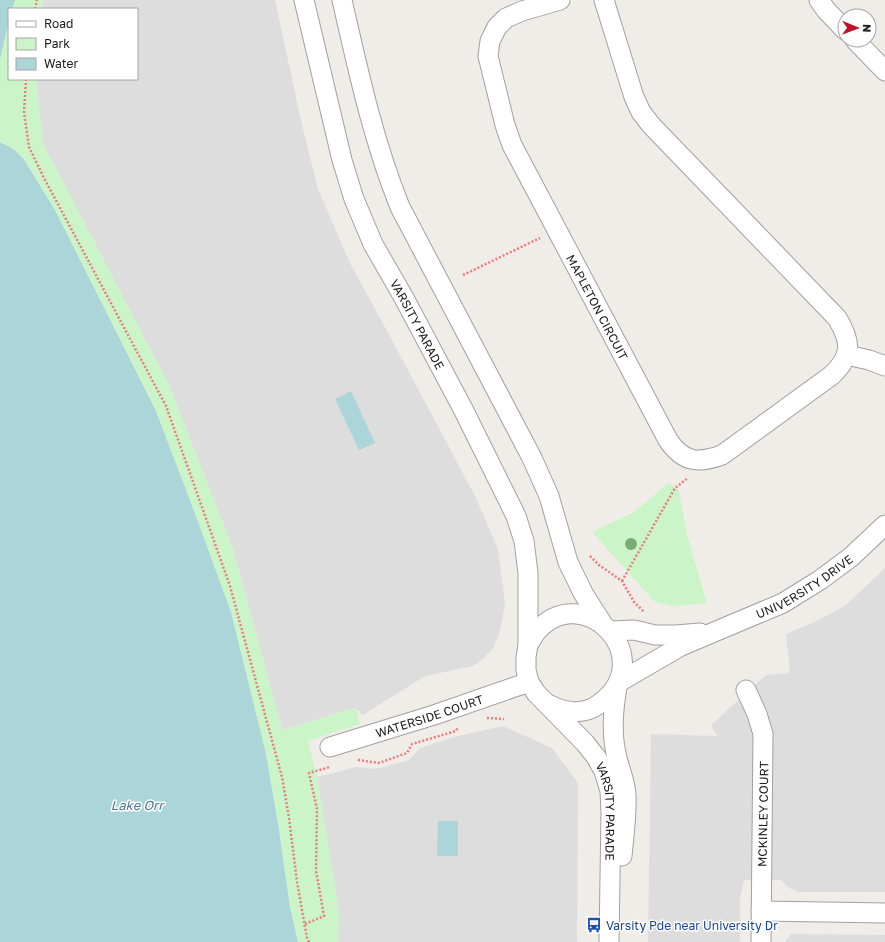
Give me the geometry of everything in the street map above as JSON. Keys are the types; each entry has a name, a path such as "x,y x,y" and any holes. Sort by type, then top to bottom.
{"street":[{"name":"VARSITY PARADE","path":"304,0 342,160 354,199 373,244 404,298 463,409 516,516 524,541 528,573 528,645 526,663 529,682 536,693 566,723 596,757 604,771 610,791 611,813 609,942"},
{"name":"VARSITY PARADE","path":"342,0 376,141 387,176 400,207 532,458 549,496 568,562 583,593 618,642 622,656 622,669 612,714 613,735 626,792 626,813 620,879 619,942"},
{"name":"MAPLETON CIRCUIT","path":"560,0 522,11 506,18 497,27 490,41 488,56 504,125 512,145 668,440 674,449 684,457 695,461"},
{"path":"604,0 634,97 641,112 651,125 836,318 845,332 848,344 847,355 841,367 832,375 722,455 707,460 695,461"},
{"path":"818,0 837,22"},
{"path":"863,48 885,71"},
{"path":"847,355 869,360 885,366"},
{"name":"UNIVERSITY DRIVE","path":"618,684 681,646 783,603 820,580 851,557 885,525"},
{"path":"528,645 536,632 547,622 560,616 574,614 589,616 606,627"},
{"name":"UNIVERSITY DRIVE","path":"606,627 655,634 676,635 714,632"},
{"name":"WATERSIDE COURT","path":"330,747 434,715 529,682"},
{"name":"VARSITY PARADE","path":"545,703 557,709 571,712 584,711 597,706 608,698 618,684"},
{"name":"MCKINLEY COURT","path":"746,690 757,714 763,734 761,942"},
{"path":"761,911 885,913"}],"path":[{"path":"26,80 24,112 29,147 44,178 166,406 230,586 282,777 297,882 309,942"},
{"path":"463,275 557,230"},
{"path":"622,581 675,488 692,474 695,461"},
{"path":"590,556 599,565 622,581 634,602 649,616"},
{"path":"485,718 504,719"},
{"path":"351,761 358,760 379,763 407,753 412,744 456,731 460,725"},
{"path":"305,924 324,916 316,871 317,809 309,773 337,765"}],"shaded area":[{"path":"43,0 275,0 302,125 318,189 350,263 476,498 498,549 505,605 500,631 493,648 484,658 473,666 425,676 363,715 355,708 282,730 233,549 169,385 42,143 36,80 138,80 138,8 42,8"},
{"path":"885,568 885,892 799,892 789,888 781,880 744,880 740,899 740,942 648,942 651,734 717,736 711,725 766,675 790,673 786,634 819,620 846,605"},
{"path":"503,726 552,748 578,783 577,942 338,942 339,913 317,777 356,767 376,769 409,760 420,748 454,737"},
{"path":"791,934 885,935 885,942 785,942"}],"green space":[{"path":"0,0 43,0 42,8 8,8 8,80 36,80 43,143 169,385 233,549 282,730 356,708 360,724 308,741 317,777 339,913 338,942 298,942 290,907 266,754 231,612 156,411 55,210 23,158 13,149 0,142"},
{"path":"669,483 679,491 687,535 707,603 671,606 654,601 592,532 634,512"}],"water":[{"path":"0,0 15,0 12,8 8,8 8,25 0,59"},
{"name":"Lake Orr","path":"0,142 13,149 23,158 55,210 156,411 197,519 231,612 266,754 290,907 298,942 0,942"},
{"path":"351,391 375,443 359,450 335,399"},
{"path":"438,821 458,821 458,856 437,856"}],"place":[{"name":"Varsity Pde near University Dr","path":"594,925"}]}
